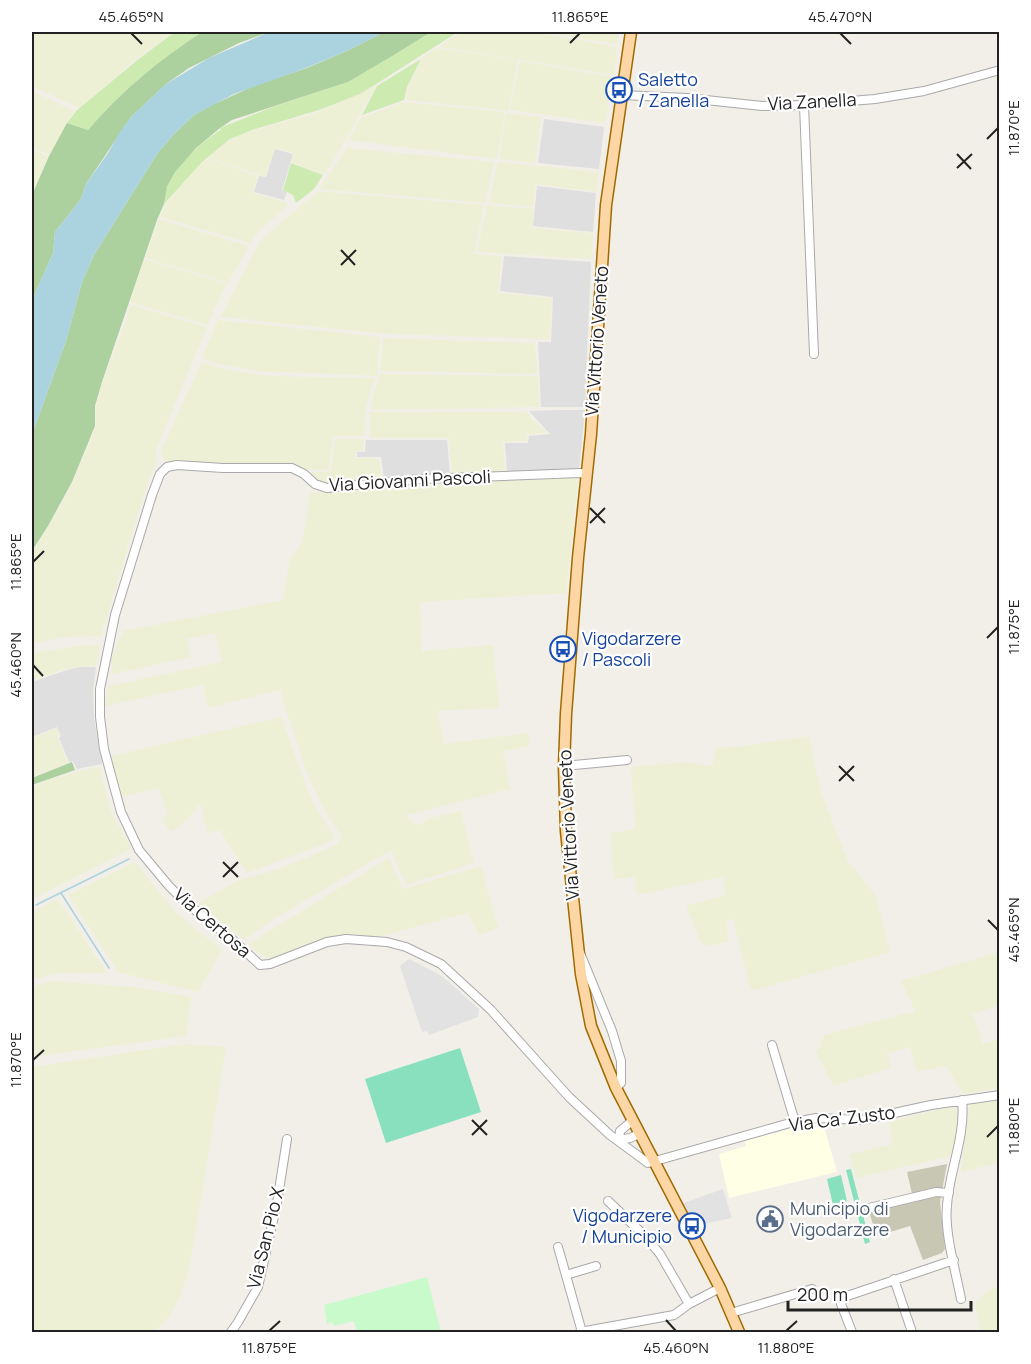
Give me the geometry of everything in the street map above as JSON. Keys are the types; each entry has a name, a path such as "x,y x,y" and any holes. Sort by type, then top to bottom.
{"main road":[{"name":"Via Vittorio Veneto","path":"631,32 606,205 595,390 572,630 564,766 566,831 583,991 591,1026 616,1088 720,1288 739,1332"}],"street":[{"name":"Via Zanella","path":"622,95 687,98 762,106 804,105 875,99 924,91 999,70"},
{"path":"804,105 814,354"},
{"name":"Via Giovanni Pascoli","path":"167,467 177,465 292,468 304,474 315,484 327,488 432,478 587,474"},
{"name":"Via Certosa","path":"167,467 160,474 152,495 115,615 100,689 100,717 104,749 121,812 139,850 185,902 260,964 270,964 327,942 346,939 387,942 406,947 441,964 491,1010 569,1097 610,1135 645,1161 653,1162"},
{"path":"564,766 627,760"},
{"path":"578,950 591,976 621,1061 621,1083 616,1088"},
{"path":"772,1045 795,1122"},
{"name":"Via Ca' Zusto","path":"653,1162 795,1122 816,1118 862,1120 931,1105 999,1095"},
{"path":"961,1299 946,1215 958,1146 962,1100"},
{"path":"632,1121 620,1131 621,1142 641,1137"},
{"name":"Via San Pio X","path":"231,1332 258,1287 287,1139"},
{"path":"869,1208 936,1192 949,1193"},
{"path":"608,1202 645,1236 660,1254 689,1304"},
{"path":"558,1247 581,1332 674,1315 689,1304 720,1288"},
{"path":"852,1332 841,1304 844,1297 954,1260"},
{"path":"566,1275 596,1266"},
{"path":"894,1279 912,1332"},
{"path":"731,1313 812,1289"}],"shaded area":[{"path":"32,32 174,32 139,57 79,108 32,86"},
{"path":"461,32 535,32 617,47 614,75 439,47"},
{"path":"542,32 619,32 617,44"},
{"path":"437,48 518,60 508,111 406,100 409,85 422,58"},
{"path":"520,61 613,77 605,123 510,110"},
{"path":"376,86 343,144 334,135 343,145 324,175 291,162 293,153 275,148 265,177 208,158 218,148 239,135 315,113"},
{"path":"32,91 74,111 49,155 32,147"},
{"path":"404,102 505,112 497,159 348,140 361,118"},
{"path":"506,113 541,117 535,163 499,159"},
{"path":"544,119 604,127 599,169 538,163"},
{"path":"347,148 494,162 485,203 319,189"},
{"path":"32,149 48,156 32,194"},
{"path":"275,149 293,154 282,190 287,192 284,200 254,192 259,176 266,177"},
{"path":"206,158 258,176 253,193 285,202 288,205 256,234 250,243 160,217 166,203"},
{"path":"498,162 599,172 596,192 536,184 533,207 489,203"},
{"path":"537,186 596,193 593,232 533,226"},
{"path":"318,191 484,205 474,254 502,256 498,293 552,298 550,339 389,334 220,317 261,240"},
{"path":"487,205 534,209 532,228 593,233 591,259 477,252"},
{"path":"159,219 249,246 228,283 145,258"},
{"path":"504,256 591,262 585,407 541,407 538,342 551,342 553,297 500,291"},
{"path":"144,259 227,284 207,325 130,302"},
{"path":"131,305 207,327 156,450 156,461 101,636 64,637 32,644 32,553 73,483 96,427 96,406 101,388"},
{"path":"218,320 380,337 377,376 258,371 218,364 202,358"},
{"path":"383,338 535,343 538,374 380,371"},
{"path":"201,363 239,372 270,376 374,378 366,408 364,436 333,436 329,469 169,463 164,460 161,452"},
{"path":"380,374 538,376 539,407 372,410 373,396"},
{"path":"585,410 579,471 507,472 505,443 528,443 529,436 550,434 529,411"},
{"path":"370,412 525,412 547,433 527,434 527,441 503,442 505,472 452,475 449,438 370,438"},
{"path":"335,439 364,439 363,451 356,451 356,458 379,459 382,480 329,484 317,481 309,473 331,471"},
{"path":"366,440 447,440 450,474 384,479 381,457 357,457 357,452 365,452"},
{"path":"574,478 578,484 566,593 420,602 422,651 493,645 499,708 438,711 444,744 528,733 530,746 503,751 510,789 407,815 410,821 419,825 430,818 461,811 474,863 406,885 391,850 275,918 244,940 197,904 237,881 282,868 336,845 342,837 324,810 306,771 280,690 208,708 203,685 105,706 108,686 222,662 215,633 187,639 191,657 112,674 111,660 123,631 283,600 289,562 302,542 310,493 436,484"},
{"path":"84,645 100,645 96,666 68,668 32,680 32,653"},
{"path":"80,667 96,667 93,691 94,718 102,764 77,769 73,761 69,762 57,727 32,737 32,682"},
{"path":"281,717 313,804 335,838 324,844 247,873 220,830 208,833 200,804 182,825 170,832 162,818 168,815 159,788 121,797 111,756"},
{"path":"57,728 60,735 57,737 68,763 32,777 32,739"},
{"path":"809,736 821,793 848,861 876,896 890,952 751,991 733,919 727,921 728,942 709,946 701,943 686,906 726,895 722,877 637,895 635,877 614,879 610,833 635,829 631,767 686,762 712,766 716,748"},
{"path":"99,766 111,811 131,849 35,898 32,894 32,787 54,778"},
{"path":"389,858 403,889 481,866 498,928 479,935 468,913 377,937 336,936 270,959 257,953 248,944"},
{"path":"135,862 176,913 222,950 198,992 118,972 68,895"},
{"path":"58,899 107,973 59,973 32,980 32,912"},
{"path":"999,952 999,1005 973,1014 983,1044 999,1039 999,1088 963,1094 946,1066 917,1072 910,1047 887,1053 891,1068 833,1086 816,1051 820,1048 824,1035 915,1011 901,981"},
{"path":"409,959 449,982 479,1009 478,1017 429,1035 427,1031 422,1032 400,966"},
{"path":"54,981 134,987 191,997 186,1036 32,1057 32,986"},
{"path":"185,1044 226,1047 197,1225 188,1273 181,1295 169,1317 154,1332 32,1332 32,1067"},
{"path":"998,1100 999,1163 961,1172 970,1103"},
{"path":"948,1107 955,1108 959,1113 952,1156 856,1178 850,1154 893,1144 889,1122"},
{"path":"817,1122 823,1123 837,1172 729,1198 719,1154 746,1146 745,1141"},
{"path":"947,1164 940,1202 945,1249 942,1253 923,1260 910,1226 877,1236 868,1209 913,1198 907,1172"},
{"path":"723,1189 732,1218 694,1226 681,1204"},
{"path":"999,1286 999,1332 980,1332 975,1303 989,1290"}],"green space":[{"path":"175,32 202,32 141,77 88,130 67,123 77,110"},
{"path":"202,32 269,32 239,43 189,68 166,84 131,117 86,184 81,199 55,232 53,253 32,301 32,195 67,123 88,130 141,77"},
{"path":"384,32 431,32 348,82 232,120 196,148 175,172 167,186 164,204 102,382 95,406 95,426 72,482 32,551 32,434 66,341 82,282 94,255 157,154 194,115 212,105 256,85 307,68"},
{"path":"431,32 458,32 362,93 322,109 230,139 203,161 164,204 167,185 176,170 198,147 221,130 220,128 270,108 348,82"},
{"path":"421,59 407,87 404,100 362,115 377,86"},
{"path":"291,163 323,175 314,189 296,203 293,195 283,190"},
{"path":"72,762 75,770 32,785 32,778"},
{"path":"460,1048 481,1112 386,1143 365,1079"},
{"path":"851,1169 870,1242 865,1244 846,1170"},
{"path":"841,1175 847,1201 833,1205 827,1179"},
{"path":"427,1277 441,1332 357,1332 354,1321 334,1326 332,1322 327,1324 324,1305"}],"water":[{"path":"269,32 384,32 306,68 234,94 194,115 173,135 157,154 94,255 82,282 66,341 32,434 32,301 53,253 55,232 81,199 86,184 131,117 166,84 209,58"}],"waterway":[{"path":"36,905 129,859"},
{"path":"61,893 109,968"}],"place":[{"name":"Saletto / Zanella","path":"619,90"},
{"name":"Vigodarzere / Pascoli","path":"563,649"},
{"name":"Municipio di Vigodarzere","path":"770,1219"},
{"name":"Vigodarzere / Municipio","path":"692,1226"}]}
